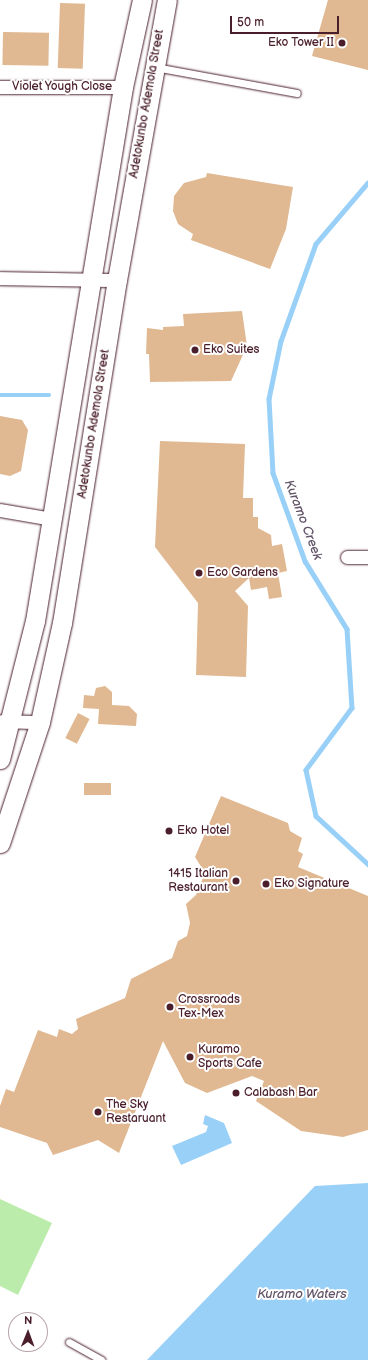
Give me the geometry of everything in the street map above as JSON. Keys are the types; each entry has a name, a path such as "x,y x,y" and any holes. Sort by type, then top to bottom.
{"main road":[{"name":"Adetokunbo Ademola Street","path":"0,759 6,721 35,621 123,87 142,0"},
{"name":"Adetokunbo Ademola Street","path":"0,843 40,722 62,623 117,280 153,67 167,0"}],"street":[{"name":"Violet Yough Close","path":"0,87 123,87"},
{"path":"0,278 117,280"},
{"path":"0,510 52,519"},
{"path":"348,557 368,557"},
{"path":"6,721 40,722"}],"lane":[{"path":"153,67 297,93"},
{"path":"69,1342 101,1360"}],"green space":[{"path":"0,1199 52,1223 18,1295 0,1286"}],"water":[{"path":"205,1115 224,1123 232,1143 181,1165 172,1146 206,1132 208,1126 203,1124"},
{"name":"Kuramo Waters","path":"368,1183 368,1360 147,1360 315,1186"}],"building":[{"name":"Eko Tower II","path":"328,0 368,0 368,70 312,56"},
{"path":"60,3 85,4 83,69 58,68"},
{"path":"3,32 49,33 48,66 2,65"},
{"path":"207,173 293,187 286,229 270,269 191,240 193,234 178,224 173,211 174,196 184,183 206,177"},
{"name":"Eko Suites","path":"242,311 247,346 231,381 150,382 149,354 146,354 147,328 163,330 163,327 184,326 183,314"},
{"path":"0,416 22,420 28,430 21,471 10,476 0,474"},
{"path":"160,441 245,444 243,498 253,498 253,517 258,517 258,528 271,535 272,546 282,544 287,571 278,573 282,597 269,599 267,587 251,590 249,578 235,591 248,606 246,677 196,675 198,603 155,547"},
{"path":"105,686 112,692 112,705 129,706 137,714 136,726 98,724 99,709 83,708 84,695 94,696 96,688"},
{"path":"78,713 90,719 77,744 65,738"},
{"path":"84,783 111,783 111,795 84,795"},
{"name":"Eko Hotel","path":"221,796 288,823 290,831 302,838 298,851 303,854 298,867 368,896 368,1130 343,1137 301,1131 256,1101 264,1081 252,1076 207,1093 185,1083 163,1041 119,1153 98,1140 53,1155 47,1143 0,1127 0,1106 6,1089 14,1092 38,1030 57,1037 59,1029 72,1034 78,1029 76,1019 125,998 131,979 172,958 178,941 187,936 190,923 186,904 196,895 205,873 195,857"}],"waterway":[{"name":"Kuramo Creek","path":"368,183 316,244 281,341 269,399 273,473 305,561 347,629 352,708 306,770 316,816 368,864"},
{"path":"0,395 49,395"}],"place":[{"name":"Eko Tower II","path":"342,43"},
{"name":"Eko Suites","path":"195,350"},
{"name":"Eco Gardens","path":"199,573"},
{"name":"Eko Hotel","path":"169,831"},
{"name":"1415 Italian Restaurant","path":"236,881"},
{"name":"Eko Signature","path":"266,884"},
{"name":"Crossroads Tex-Mex","path":"170,1007"},
{"name":"Kuramo Sports Cafe","path":"190,1057"},
{"name":"Calabash Bar","path":"236,1093"},
{"name":"The Sky Restaruant","path":"98,1112"}]}
